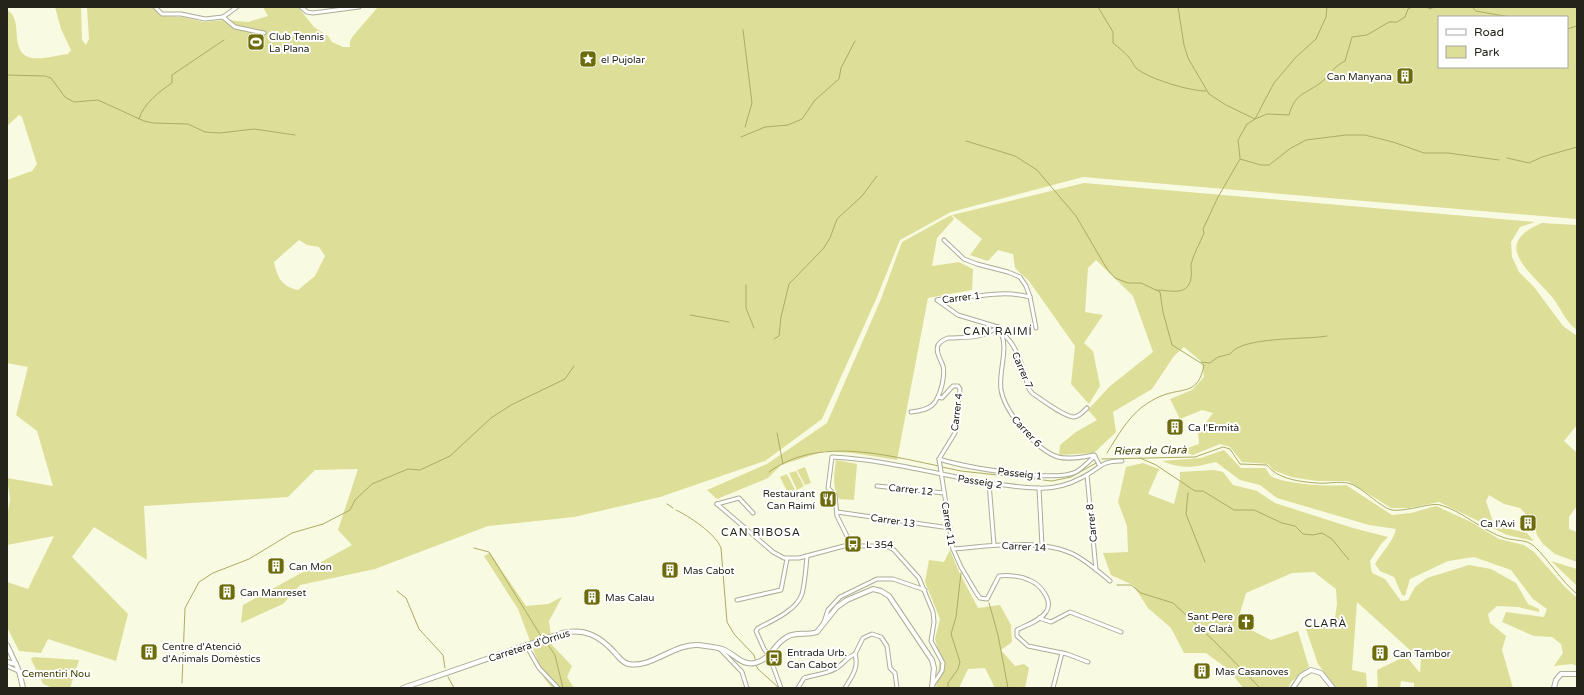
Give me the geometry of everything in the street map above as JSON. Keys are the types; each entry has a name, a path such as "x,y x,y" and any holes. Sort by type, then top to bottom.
{"street":[{"path":"155,7 162,14 181,14 205,19 223,17 237,7"},
{"path":"301,7 307,12 313,13 359,7"},
{"path":"223,17 235,27 264,33"},
{"path":"944,240 964,259 1020,277 1026,286 1030,297 1036,328"},
{"name":"Carrer 1","path":"998,327 958,315 937,300 952,296 993,293 1012,293 1030,297"},
{"path":"911,412 929,408 934,405 938,397 944,373 938,352 938,346 948,338 981,336 988,334 998,327 1003,334"},
{"name":"Carrer 7","path":"1003,334 1008,338 1020,359 1029,390 1032,393 1073,417 1080,415 1087,408"},
{"name":"Carrer 6","path":"1003,334 1001,389 1005,403 1014,419 1033,440 1058,457 1078,458 1094,454 1095,456"},
{"name":"Carrer 4","path":"938,397 942,398 953,386 958,386 960,389 955,433 939,460"},
{"name":"Passeig 2","path":"837,512 835,495 828,488 832,456 858,458 989,483 1039,488 1064,485 1086,475 1107,461 1122,461"},
{"path":"1095,456 1100,466"},
{"name":"Passeig 1","path":"939,460 958,465 1058,476 1076,472 1095,456"},
{"name":"Carrer 11","path":"939,460 953,549 970,583 983,599 987,599 990,596 999,576 1011,576 1032,580 1048,599 1047,610 1039,618"},
{"name":"Carrer 8","path":"1086,475 1096,570"},
{"path":"989,483 994,545"},
{"name":"Carrer 12","path":"877,486 944,493"},
{"path":"1039,488 1042,546"},
{"path":"753,514 739,498 717,504 773,552 787,559 807,556 844,546 889,547 919,578 935,618 931,641 943,663 942,671 932,687"},
{"path":"837,512 839,522 852,546"},
{"name":"Carrer 13","path":"837,512 950,528"},
{"name":"Carrer 14","path":"953,549 994,545 1042,546 1059,549 1074,555 1110,581"},
{"path":"781,688 769,655 764,649 756,631 758,628 784,613 797,603 802,594 807,556"},
{"path":"737,600 781,590 787,559"},
{"path":"823,626 828,610 840,597 877,579 893,579 925,590"},
{"name":"Carretera d'Òrrius","path":"403,688 562,633 582,631 598,637 620,660 633,665 691,645 718,648 746,663 759,661 769,655 788,636 813,634 823,626 837,607 847,600 870,590 876,590 885,594 930,656 934,668 932,687"},
{"path":"1088,662 1062,653 1028,646 1016,636 1017,630 1039,618 1051,622 1070,612 1121,632"},
{"path":"798,688 804,678 833,671 856,654 863,638 872,634 881,637 887,646 890,668 895,673 897,688"},
{"path":"7,645 19,671 23,687"},
{"path":"526,646 543,672 558,688"},
{"path":"718,648 742,672 747,688"},
{"path":"1053,688 1062,653"},
{"path":"845,688 855,672 858,662 856,654"},
{"path":"7,662 16,664"},
{"path":"7,666 19,671"},
{"path":"1293,688 1301,676 1311,670 1321,672 1333,688"},
{"path":"1554,688 1556,680 1561,674 1577,674"}],"green space":[{"path":"55,7 81,7 82,40 86,45 89,39 87,7 152,7 162,16 182,17 204,22 225,20 248,22 268,16 263,7 298,7 314,27 328,36 332,42 343,47 350,47 350,41 353,36 378,7 1577,7 1577,219 1083,177 951,212 900,240 877,297 822,419 765,461 660,497 574,517 488,526 375,569 300,585 283,604 241,623 243,605 352,545 338,530 358,469 315,470 288,497 144,506 147,560 94,527 72,557 128,614 116,661 48,639 41,653 19,651 7,627 7,582 28,589 54,536 7,545 7,518 10,499 7,478 53,486 37,431 16,415 28,367 7,363 7,180 32,171 37,164 22,117 19,115 7,126 7,10 12,14 15,20 19,48 22,53 28,57 43,58 68,54 71,50 61,29","holes":["299,240 307,245 319,247 325,256 315,276 298,290 292,289 281,280 274,262"]},
{"path":"1084,183 1535,222 1520,227 1511,242 1512,257 1519,272 1534,287 1563,326 1577,336 1577,425 1564,441 1577,453 1577,506 1569,517 1569,529 1577,532 1577,562 1555,554 1543,544 1537,535 1533,522 1520,508 1504,504 1489,495 1486,501 1494,525 1527,533 1534,541 1507,535 1439,502 1409,508 1391,508 1348,481 1317,481 1291,477 1273,470 1268,464 1242,462 1230,447 1220,444 1193,455 1179,451 1199,444 1198,433 1213,413 1202,410 1180,419 1170,399 1192,390 1204,377 1202,362 1184,347 1174,356 1152,389 1113,412 1116,432 1094,453 1059,455 1060,445 1076,432 1097,420 1088,410 1109,387 1153,352 1133,296 1096,260 1088,268 1085,312 1103,315 1084,343 1093,351 1100,386 1089,404 1071,384 1075,346 1029,281 1015,268 1013,254 998,250 988,261 970,255 982,239 952,215"},
{"path":"951,215 954,219 937,238 932,266 959,262 973,269 972,290 928,298 897,460 853,453 825,451 781,465 768,478 717,499 707,490 767,464 827,423 881,299 902,242"},
{"path":"1542,223 1577,225 1577,330 1567,319 1553,298 1526,269 1516,250 1518,240 1526,232"},
{"path":"1224,450 1241,468 1265,468 1271,476 1277,479 1296,483 1339,486 1346,485 1392,515 1411,513 1436,506 1471,522 1499,539 1524,545 1534,552 1564,586 1577,598 1577,666 1572,664 1554,666 1563,653 1561,644 1552,637 1534,636 1502,622 1506,612 1544,617 1547,609 1533,599 1511,570 1474,557 1448,561 1410,579 1405,596 1402,595 1394,577 1380,571 1375,564 1390,543 1396,529 1369,525 1277,498 1260,485 1240,480 1216,462 1183,467 1162,461 1201,458"},
{"path":"836,460 857,464 854,500 839,499 835,490 834,480"},
{"path":"1143,463 1159,469 1148,494 1174,504 1180,480 1180,472 1214,470 1223,472 1233,485 1257,491 1275,503 1353,528 1388,537 1381,544 1370,561 1372,573 1385,579 1401,601 1408,600 1415,587 1427,578 1469,565 1491,569 1516,583 1528,604 1539,609 1539,612 1518,607 1497,606 1488,614 1490,623 1506,636 1502,650 1513,688 1414,688 1414,683 1401,681 1400,688 1378,688 1377,670 1406,656 1420,673 1421,660 1357,602 1352,670 1366,673 1367,688 1336,688 1318,664 1306,629 1334,624 1337,604 1336,589 1314,572 1292,573 1246,593 1237,623 1271,640 1298,631 1309,667 1291,682 1288,688 1243,688 1229,670 1206,653 1184,653 1171,628 1148,608 1133,585 1111,575 1103,553 1128,552 1127,526 1118,502 1126,467"},
{"path":"805,467 811,483 805,485 797,470"},
{"path":"796,471 804,486 797,490 789,473"},
{"path":"787,474 795,490 788,493 780,477"},
{"path":"950,550 959,572 978,608 1000,605 1011,625 1012,642 1001,650 1015,666 1024,664 1029,668 1025,688 995,688 985,668 968,669 959,688 936,688 940,658 935,639 940,619 925,582 929,560 944,562"},
{"path":"490,553 526,606 548,604 562,597 549,621 552,645 572,666 567,677 574,688 552,688 544,678 518,609 484,556"},
{"path":"1551,561 1577,569 1577,586"},
{"name":"Cementiri Nou","path":"33,657 79,660 70,688 53,688 43,684 31,659"}],"waterway":[{"path":"1098,7 1113,32 1113,43 1131,60 1136,68 1150,76 1170,84 1206,91"},
{"path":"1178,7 1184,45 1188,58 1209,94 1226,105 1255,119 1267,114 1289,115 1291,108 1300,96 1319,84 1336,67 1345,61 1352,37 1367,35 1389,22 1397,22 1405,17 1408,9 1412,7"},
{"path":"1240,158 1238,140 1247,124 1255,119 1274,83 1296,57 1316,39 1326,17 1327,7"},
{"path":"1427,7 1430,9 1434,7"},
{"path":"1472,7 1476,11 1504,16"},
{"path":"1568,29 1577,26"},
{"path":"743,30 752,103 745,127"},
{"path":"139,119 148,103 172,83 172,75 224,40"},
{"path":"741,137 765,127 788,125 802,119 815,100 839,79 841,68 855,41"},
{"path":"7,75 45,76 51,78 65,97 74,102 98,100 144,121 153,123 188,124 205,132 220,133 254,129 295,135"},
{"path":"1156,290 1178,291 1186,288 1189,284 1191,265 1204,233 1203,229 1218,197 1240,159 1261,165 1269,165 1291,148 1306,140 1346,135 1365,135 1393,142 1424,153 1448,153 1499,160"},
{"path":"966,141 1015,156 1037,170 1076,216 1107,269 1115,278 1128,283 1141,283 1160,292 1163,312 1172,345 1204,365 1198,382 1194,386 1159,397 1142,407 1123,428 1107,453"},
{"path":"1507,158 1529,163 1542,157 1577,147"},
{"path":"774,339 779,336 781,317 789,284 823,249 830,238 837,219 862,196 877,176"},
{"path":"746,285 746,308 754,328"},
{"path":"690,315 729,322"},
{"path":"1201,362 1210,363 1218,357 1230,354 1237,348 1260,341 1327,336"},
{"path":"182,683 185,608 199,582 213,573 249,559 292,533 323,524 350,510 355,500 372,484 408,469 420,470 450,456 491,418 511,405 565,379 574,366"},
{"path":"777,433 783,464"},
{"name":"Riera de Clarà","path":"1102,459 1195,457 1223,447 1230,449 1240,464 1267,465 1277,474 1297,481 1311,483 1348,483 1359,488 1382,505 1392,510 1404,510 1436,504 1440,505 1456,511 1497,535 1531,544 1540,552 1565,583 1577,594"},
{"name":"Riera de Clarà","path":"769,472 788,461 809,454 830,451 852,451 897,457 939,466"},
{"path":"1140,458 1156,465 1195,491 1203,491 1234,510 1254,510 1282,523 1295,526 1303,534 1313,535 1322,533 1332,539 1349,560"},
{"name":"Riera de Clarà","path":"942,467 961,471 1052,481 1071,477 1096,463"},
{"path":"1188,493 1186,514 1205,562"},
{"path":"667,504 673,508"},
{"path":"676,510 688,516 708,531 721,548 727,622 734,634 754,655 755,659"},
{"path":"474,548 489,552 541,636"},
{"path":"948,688 948,683 958,669 960,662 951,634 956,617 961,573"},
{"path":"1117,585 1131,585 1141,593 1173,603 1214,641 1260,688"},
{"path":"397,591 406,598 419,629 443,655 445,668"},
{"path":"989,603 998,635 1008,688"},
{"path":"546,642 555,655 563,688"},
{"path":"756,665 758,669 779,688"},
{"path":"448,677 454,688"}],"place":[{"name":"Club Tennis La Plana","path":"256,42"},
{"name":"el Pujolar","path":"588,59"},
{"name":"Can Manyana","path":"1405,76"},
{"name":"Ca l'Ermità","path":"1175,427"},
{"name":"Restaurant Can Raimí","path":"828,499"},
{"name":"Ca l'Avi","path":"1528,523"},
{"name":"L 354","path":"853,544"},
{"name":"Can Mon","path":"276,566"},
{"name":"Mas Cabot","path":"670,570"},
{"name":"Can Manreset","path":"227,592"},
{"name":"Mas Calau","path":"592,597"},
{"name":"Sant Pere de Clarà","path":"1246,622"},
{"name":"Centre d'Atenció d'Animals Domèstics","path":"149,652"},
{"name":"Can Tambor","path":"1380,653"},
{"name":"Entrada Urb. Can Cabot","path":"774,658"},
{"name":"Mas Casanoves","path":"1202,671"}],"district":[{"name":"CAN RAIMÍ","path":"998,331"},
{"name":"CAN RIBOSA","path":"761,532"},
{"name":"CLARÀ","path":"1326,623"}]}
